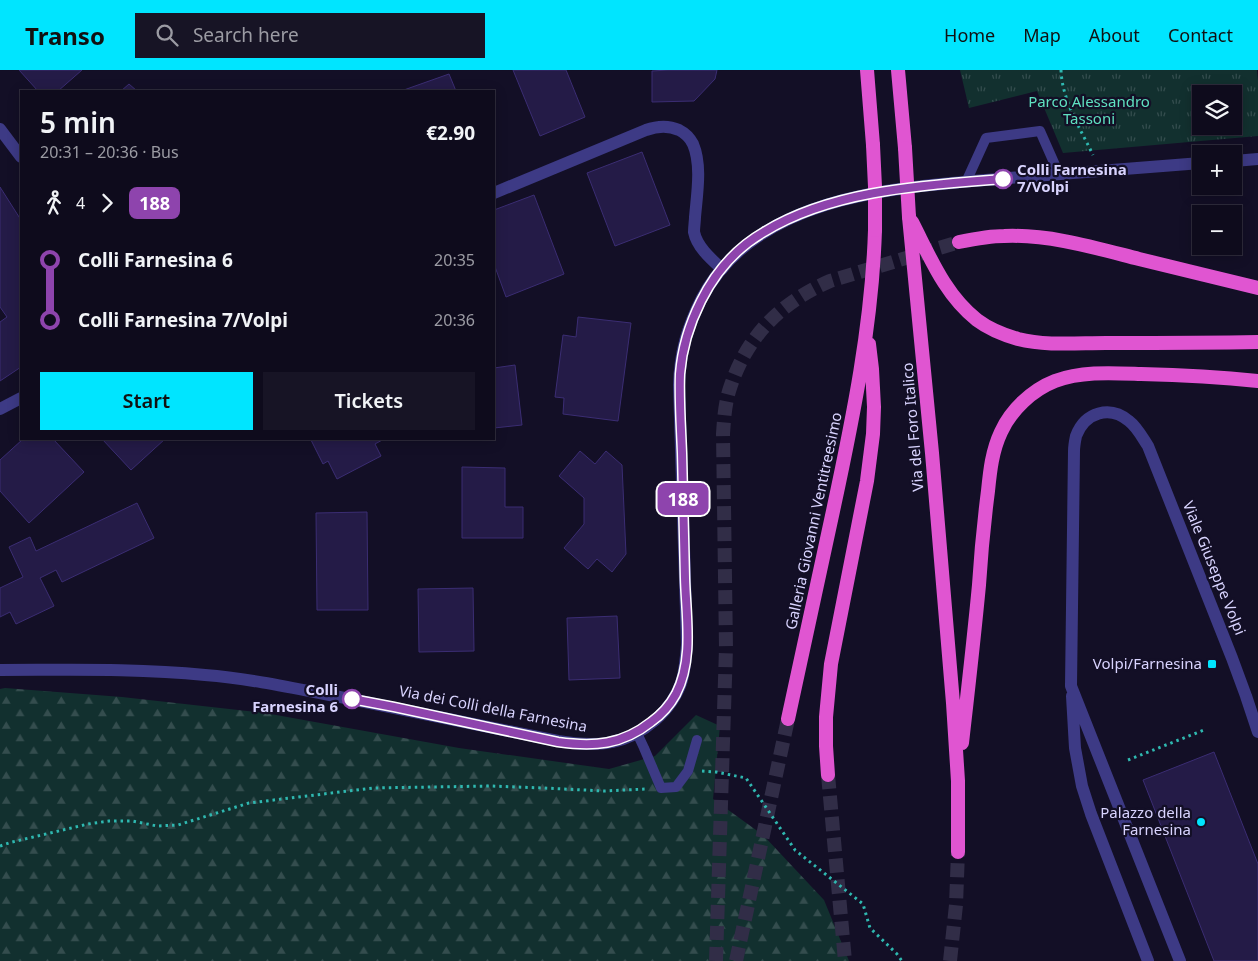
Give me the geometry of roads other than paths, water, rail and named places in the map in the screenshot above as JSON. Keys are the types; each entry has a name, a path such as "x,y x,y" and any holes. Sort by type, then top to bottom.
{"highway":[{"path":"828,776 826,717 831,664 867,481 873,434 872,370 867,329 874,257 875,187 867,70"},
{"name":"Via del Foro Italico","path":"898,70 945,609 958,781"},
{"path":"910,217 944,282 955,298 977,320 1001,333 1019,339 1054,343 1169,344 1258,342"},
{"path":"959,242 996,236 1035,237 1101,248 1138,259 1258,288"},
{"name":"Galleria Giovanni Ventitreesimo","path":"788,719 849,439 867,329"},
{"path":"958,852 958,781 976,622 983,527 992,462 1001,431 1021,404 1036,392 1069,377 1103,373 1158,374 1258,381"}],"street":[{"path":"495,193 646,130 660,126 674,128 689,138 693,143 696,154 698,166 694,227 696,237 701,247 722,268"},
{"path":"0,129 20,156"},
{"path":"1242,160 1258,159"},
{"name":"Via dei Colli della Farnesina","path":"0,670 147,670 228,677 276,684 394,707 558,742 580,744 611,743 637,733 659,716 672,700 682,681 685,666 687,646 679,385 681,358 687,332 706,292 722,268 738,251 764,232 796,216 841,200 872,194 966,182 1192,164"},
{"path":"0,409 20,399"},
{"name":"Viale Giuseppe Volpi","path":"1148,961 1091,814 1082,786 1075,748 1072,686 1073,463 1076,436 1080,427 1091,417 1101,412 1121,415 1130,421 1148,446 1252,694 1258,732"},
{"path":"1072,686 1180,961"}],"lane":[{"path":"966,182 986,138 1040,131 1059,174"},
{"path":"637,733 661,788 676,787 688,770 697,740"}],"tunnel":[{"path":"716,961 726,648 723,434 730,388 737,369 756,337 768,323 796,300 830,281 959,242"},
{"path":"736,961 788,719"},
{"path":"828,775 845,961"},
{"path":"950,961 956,905 958,852"}],"place":[{"name":"Colli Farnesina 7/Volpi","path":"1003,179"},
{"name":"Volpi/Farnesina","path":"1212,664"},
{"name":"Colli Farnesina 6","path":"352,699"},
{"name":"Palazzo della Farnesina","path":"1201,822"}],"park label":[{"name":"Parco Alessandro Tassoni","path":"1089,110"}]}
